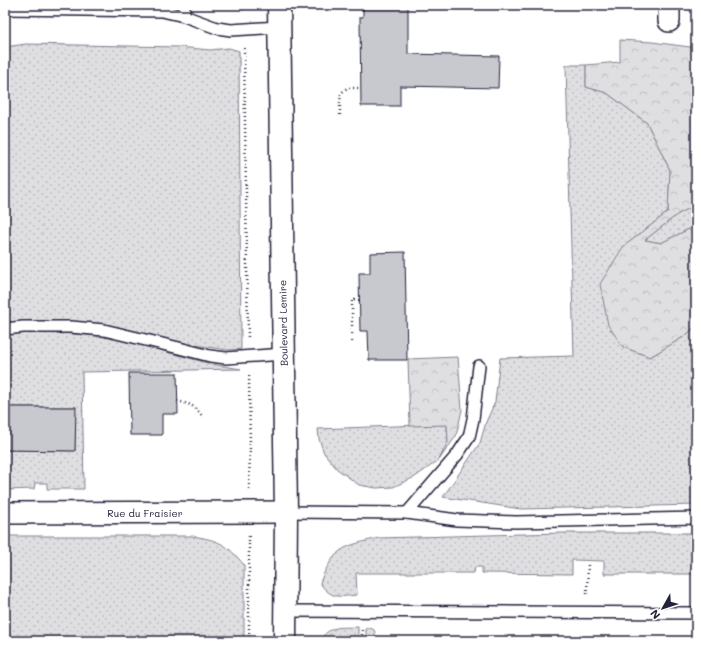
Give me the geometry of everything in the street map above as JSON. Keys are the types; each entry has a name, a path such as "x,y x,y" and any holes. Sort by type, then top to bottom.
{"main road":[{"name":"Boulevard Lemire","path":"279,5 286,512 285,641"}],"street":[{"name":"Rue du Fraisier","path":"5,514 286,512"}],"lane":[{"path":"5,9 42,7 162,11 184,10 217,28 231,30 279,27"},
{"path":"5,329 23,327 71,327 104,330 210,356 226,358 284,354"},
{"path":"407,513 457,456 469,437 473,419 479,366"},
{"path":"286,512 407,513 457,520 516,522 696,518"},
{"path":"285,611 696,613"}],"path":[{"path":"363,5 363,10"},
{"path":"244,53 248,341"},
{"path":"340,115 341,93 347,88 361,88"},
{"path":"352,342 352,300 360,300"},
{"path":"249,372 250,447"},
{"path":"177,401 189,404 197,409 202,416"},
{"path":"587,597 588,563"},
{"path":"249,574 249,641"},
{"path":"362,627 362,641"}],"green space":[{"path":"620,40 696,47 696,207 694,206 678,214 645,240 661,243 689,229 696,238 696,326 685,336 650,357 623,347 608,325 600,284 623,247 668,212 670,170 647,123 607,93 586,87 586,65 620,62"},
{"path":"26,44 179,47 210,50 229,48 239,51 241,349 228,350 195,345 102,326 55,321 5,323 5,47"},
{"path":"566,65 586,65 586,87 607,93 647,123 670,170 668,212 623,247 623,347 650,357 685,336 696,326 696,505 521,509 443,497 480,443 486,422 495,402 500,358 574,356"},
{"path":"694,206 696,207 696,238 689,229 661,243 645,240 678,214"},
{"path":"33,331 124,339 211,364 241,369 82,372 84,489 47,489 47,483 35,483 34,489 5,490 5,450 75,451 75,407 5,407 5,334"},
{"path":"458,357 462,410 456,436 439,460 448,442 447,425 410,426 408,359"},
{"path":"447,424 448,442 439,460 415,477 393,487 376,488 359,485 337,469 324,453 319,439 318,429"},
{"path":"561,533 696,533 696,574 604,574 604,561 572,560 572,574 482,573 482,567 475,567 474,573 356,573 357,595 351,596 336,596 328,592 320,583 328,566 340,551 353,545 379,538"},
{"path":"5,536 192,536 216,541 232,552 244,565 244,641 5,641"},
{"path":"341,627 358,627 358,641 319,641 332,629"},
{"path":"366,628 370,628 375,631 375,641 366,641"}],"building":[{"path":"363,5 408,5 408,54 499,56 498,88 400,86 400,106 361,106 360,17 363,17"},
{"path":"405,252 407,360 369,360 368,331 360,331 359,273 370,273 370,253"},
{"path":"129,373 177,373 178,414 162,414 162,435 130,435"},
{"path":"5,407 76,407 75,451 5,450"}]}
